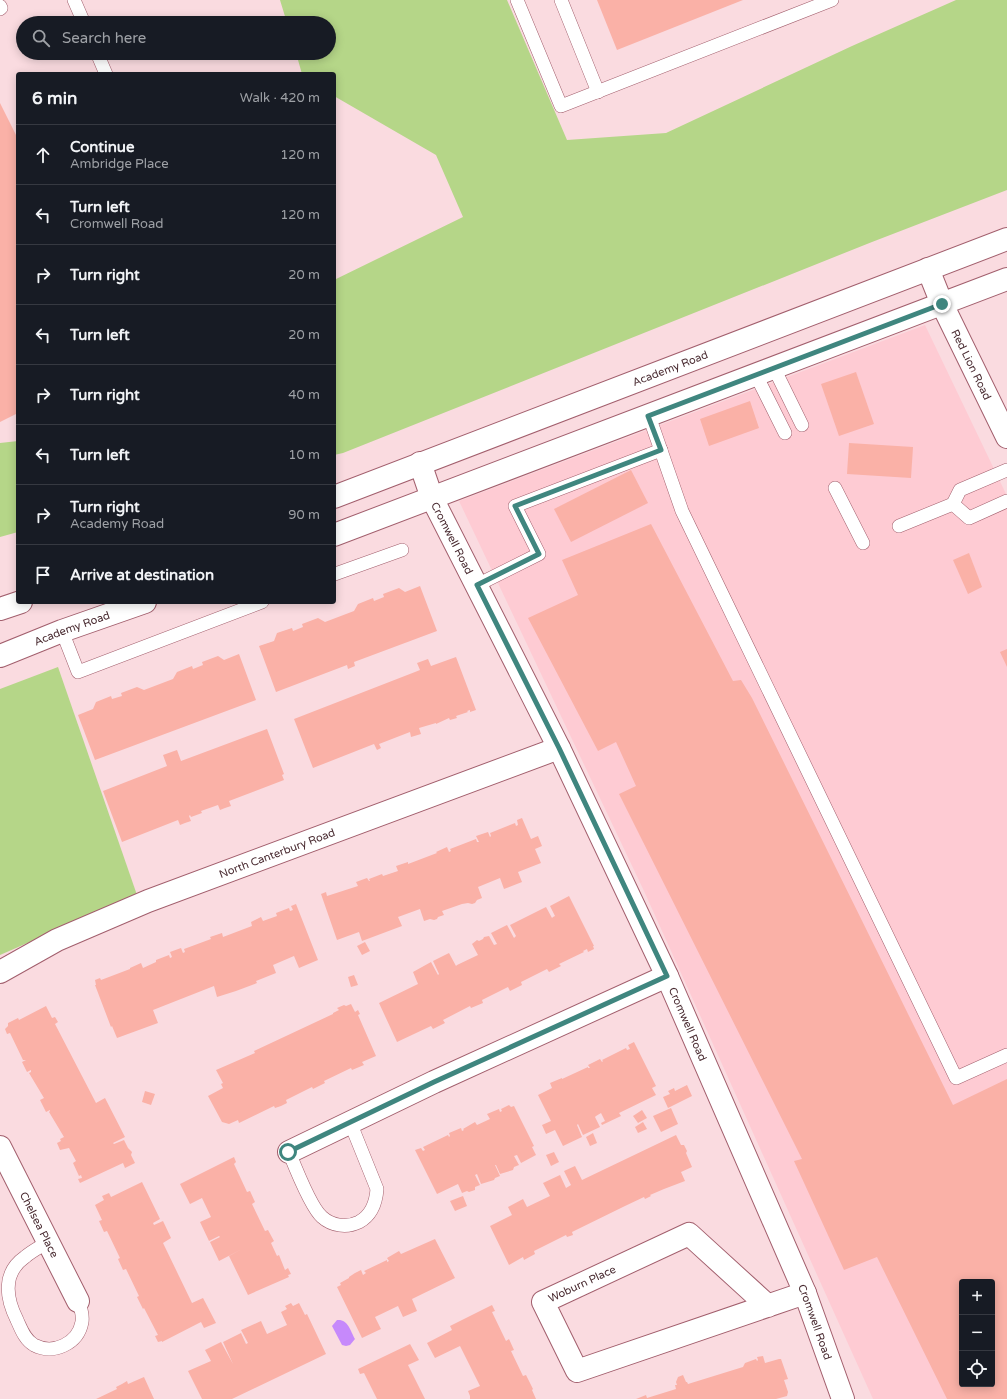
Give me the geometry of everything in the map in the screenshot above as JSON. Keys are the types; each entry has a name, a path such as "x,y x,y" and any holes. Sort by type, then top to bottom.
{"street":[{"name":"Academy Road","path":"336,496 1007,240"},
{"name":"Red Lion Road","path":"928,269 942,304 1007,437"},
{"path":"336,534 1007,279"},
{"name":"Cromwell Road","path":"420,464 432,498 559,748 667,976 805,1293 844,1399"},
{"path":"0,609 16,604"},
{"name":"Academy Road","path":"0,656 62,631 139,604"},
{"name":"North Canterbury Road","path":"0,972 57,940 148,901 559,748"},
{"path":"288,1152 448,1076 667,976"},
{"name":"Chelsea Place","path":"0,1148 78,1301"},
{"name":"Woburn Place","path":"768,1306 689,1234 543,1302 577,1371 768,1306 805,1293"}],"lane":[{"path":"74,0 81,16"},
{"path":"517,0 561,106 832,0"},
{"path":"561,0 598,92"},
{"path":"100,60 105,72"},
{"path":"765,371 802,425"},
{"path":"765,371 785,433"},
{"path":"648,416 682,511 956,1078 1007,1054"},
{"path":"477,585 539,554 515,506 661,450"},
{"path":"899,526 952,504 960,490 1007,470"},
{"path":"835,488 863,543"},
{"path":"952,504 969,518 1007,500"},
{"path":"336,573 402,550"},
{"path":"62,631 78,672 257,604"},
{"path":"288,1152 314,1208 322,1217 331,1223 342,1226 354,1224 364,1219 372,1211 376,1200 377,1188 350,1122"},
{"path":"48,1242 24,1258 14,1267 9,1280 7,1294 10,1307 26,1338 34,1345 54,1349 64,1346 73,1340 79,1332 82,1321 82,1311 78,1301"}],"shaded area":[{"path":"925,325 1007,496 1007,1399 873,1399 644,891 459,501"},
{"path":"337,1320 344,1321 350,1329 355,1339 350,1345 342,1345 332,1326"}],"green space":[{"path":"280,0 507,0 567,140 666,133 852,46 956,0 1007,0 1007,190 336,455 336,279 463,217 436,155 336,97 336,72 301,72 298,60 336,60 336,16 285,16"},
{"path":"16,441 16,533 0,537 0,443"},
{"path":"58,667 137,895 0,955 0,689"}],"building":[{"path":"597,0 743,0 617,50"},
{"path":"0,103 16,135 16,414 0,422"},
{"path":"856,372 874,424 839,436 821,384"},
{"path":"750,401 759,428 709,446 700,419"},
{"path":"849,443 913,447 911,478 847,474"},
{"path":"631,470 648,503 571,542 554,509"},
{"path":"651,524 733,681 741,680 752,698 953,1105 1007,1079 1007,1399 947,1399 877,1257 844,1270 794,1161 802,1159 619,794 636,786 616,742 598,751 528,618 578,595 562,560"},
{"path":"969,553 982,587 968,594 953,560"},
{"path":"420,586 437,631 354,662 355,666 348,669 347,665 276,692 259,646 274,641 277,633 292,628 293,631 303,627 302,624 318,618 325,622 354,611 358,604 373,598 374,601 384,597 383,594 399,588 405,592"},
{"path":"1007,649 1007,667 1000,652"},
{"path":"239,654 256,700 95,760 78,715 93,709 96,702 111,696 112,699 122,696 121,693 137,687 144,690 173,679 177,672 192,666 193,669 203,665 202,662 218,656 224,660"},
{"path":"456,657 476,710 470,712 470,710 467,711 468,712 456,716 457,718 450,720 449,718 436,724 419,728 421,734 411,737 410,732 379,744 381,748 377,750 374,744 313,768 294,719 420,670 417,663 428,659 431,666"},
{"path":"267,729 284,774 282,775 284,780 229,801 231,806 220,810 218,805 201,811 202,813 191,817 190,815 191,821 180,825 178,820 122,842 103,791 167,766 163,755 177,750 181,761"},
{"path":"522,818 531,839 538,836 542,846 535,849 541,863 518,872 522,882 504,889 500,878 478,887 482,898 477,900 475,903 462,904 442,911 444,915 438,917 437,919 424,921 420,909 398,917 402,926 362,941 359,932 337,940 321,894 326,892 327,896 358,886 356,882 367,878 370,881 369,879 382,874 383,876 398,871 396,866 408,862 408,864 437,853 436,852 447,847 449,852 451,851 450,849 476,839 477,842 479,842 476,836 488,832 490,837 490,833 515,823 516,826 518,825 517,820"},
{"path":"569,896 594,946 594,949 588,952 587,949 583,951 584,952 559,964 561,966 549,972 547,969 521,982 522,985 510,991 508,987 482,1000 483,1003 471,1008 470,1006 443,1020 445,1023 433,1029 431,1026 397,1042 379,1003 418,984 413,972 431,962 438,975 439,974 433,961 449,953 456,966 478,955 472,944 477,940 479,941 484,937 489,936 494,945 497,944 491,933 507,925 514,938 516,936 510,925 546,907 552,918 555,916 550,906"},
{"path":"296,904 318,960 299,968 294,956 273,965 276,973 256,981 257,983 217,997 214,986 153,1010 158,1023 117,1038 112,1026 111,1027 95,985 95,980 100,978 101,980 130,969 141,963 143,968 156,962 156,960 169,955 170,958 172,957 170,952 181,948 183,953 185,952 184,949 211,939 210,937 222,933 223,937 252,926 251,922 261,917 263,921 277,916 276,913 289,908 290,911 293,910 291,906"},
{"path":"365,942 370,951 362,955 357,946"},
{"path":"354,975 358,985 351,987 348,977"},
{"path":"351,1004 355,1012 358,1010 360,1014 358,1015 376,1056 362,1062 364,1065 352,1070 351,1068 324,1081 325,1083 313,1089 312,1087 286,1100 287,1103 281,1106 275,1108 274,1106 239,1123 238,1120 229,1124 222,1122 208,1096 223,1088 221,1084 223,1083 216,1070 255,1053 254,1051 333,1014 339,1010 337,1008"},
{"path":"46,1006 52,1018 55,1017 58,1022 55,1024 96,1103 105,1098 125,1137 113,1143 114,1144 124,1140 132,1152 131,1155 135,1163 125,1168 123,1163 80,1183 78,1179 82,1178 81,1175 79,1176 73,1163 76,1161 69,1148 60,1150 57,1143 64,1137 49,1112 50,1110 46,1112 40,1100 44,1098 29,1073 31,1070 27,1072 22,1062 26,1060 23,1060 10,1033 7,1034 5,1029 8,1026 8,1023 18,1018 19,1020"},
{"path":"634,1042 656,1086 652,1088 656,1095 619,1113 621,1116 602,1125 601,1123 605,1121 601,1113 595,1117 600,1127 583,1135 578,1124 577,1125 582,1137 563,1146 555,1130 546,1134 542,1125 551,1121 538,1095 552,1088 550,1083 588,1067 590,1068 588,1065 600,1059 602,1062 602,1060 626,1048 627,1050 630,1049 628,1045"},
{"path":"687,1085 692,1096 668,1108 663,1097 670,1094 668,1091 674,1088 675,1091"},
{"path":"145,1091 155,1094 151,1105 142,1102"},
{"path":"509,1105 511,1107 514,1106 534,1146 532,1147 536,1155 521,1163 517,1155 514,1156 519,1165 514,1167 513,1170 500,1174 495,1165 500,1176 494,1180 481,1184 477,1174 475,1175 480,1185 475,1187 475,1190 462,1193 458,1184 437,1194 415,1150 421,1148 423,1151 425,1150 423,1147 448,1135 449,1137 449,1133 461,1128 462,1131 475,1122 477,1125 490,1119 487,1114 499,1109 500,1112 502,1111 501,1109"},
{"path":"671,1108 678,1124 661,1132 653,1116"},
{"path":"642,1110 647,1118 638,1123 633,1116"},
{"path":"643,1122 647,1129 638,1133 635,1127"},
{"path":"593,1133 597,1143 590,1146 586,1137"},
{"path":"676,1135 681,1145 684,1145 687,1151 686,1153 692,1167 681,1172 685,1181 650,1195 651,1196 645,1199 644,1197 625,1206 572,1232 573,1235 567,1237 566,1235 534,1251 535,1254 524,1260 523,1257 509,1265 490,1226 512,1215 508,1207 523,1199 527,1207 550,1196 543,1183 560,1175 566,1188 571,1185 564,1171 575,1166 582,1180"},
{"path":"554,1152 559,1162 551,1166 546,1155"},
{"path":"234,1157 236,1162 234,1164 247,1192 250,1191 255,1202 252,1204 265,1231 268,1230 274,1241 271,1243 277,1256 279,1255 285,1270 288,1268 291,1274 288,1275 289,1277 248,1295 229,1256 242,1249 219,1261 210,1242 220,1237 219,1236 209,1241 200,1222 211,1217 202,1198 190,1204 180,1184"},
{"path":"142,1182 160,1219 153,1223 154,1225 163,1221 171,1238 163,1243 192,1303 203,1298 216,1323 204,1328 201,1322 162,1342 158,1342 155,1336 158,1335 137,1297 139,1296 126,1269 123,1270 118,1259 120,1258 107,1231 104,1232 99,1221 102,1220 95,1205 104,1200 102,1196 109,1193 111,1197"},
{"path":"463,1196 467,1206 455,1211 450,1201"},
{"path":"435,1239 455,1278 412,1299 417,1311 403,1317 398,1306 375,1317 381,1329 362,1338 337,1287 341,1285 340,1283 361,1270 363,1275 366,1273 364,1271 387,1260 387,1262 389,1261 387,1258 399,1251 401,1254"},
{"path":"291,1303 293,1306 299,1303 305,1315 307,1314 326,1354 232,1399 202,1399 188,1371 211,1361 205,1350 221,1342 233,1364 223,1342 241,1333 246,1344 248,1343 241,1330 261,1321 267,1334 287,1325 281,1312 287,1309 285,1306"},
{"path":"492,1305 495,1311 492,1312 506,1341 509,1339 514,1350 511,1351 523,1376 526,1375 536,1399 470,1399 468,1391 480,1386 460,1346 435,1358 427,1343 452,1330 450,1326"},
{"path":"410,1344 419,1360 408,1365 425,1399 377,1399 364,1373 360,1374 358,1369"},
{"path":"763,1356 765,1363 781,1359 788,1379 784,1380 788,1392 787,1396 776,1399 636,1399 646,1395 647,1398 676,1389 675,1385 677,1385 676,1382 678,1377 683,1375 688,1384 743,1367 745,1363 756,1359 757,1361 757,1357"},
{"path":"144,1377 154,1399 96,1399 117,1389 116,1387 127,1381 128,1384"}],"route":[{"path":"288,1152 434,1082 667,976 559,748 477,585 539,554 515,506 661,450 648,416 942,304"}]}
